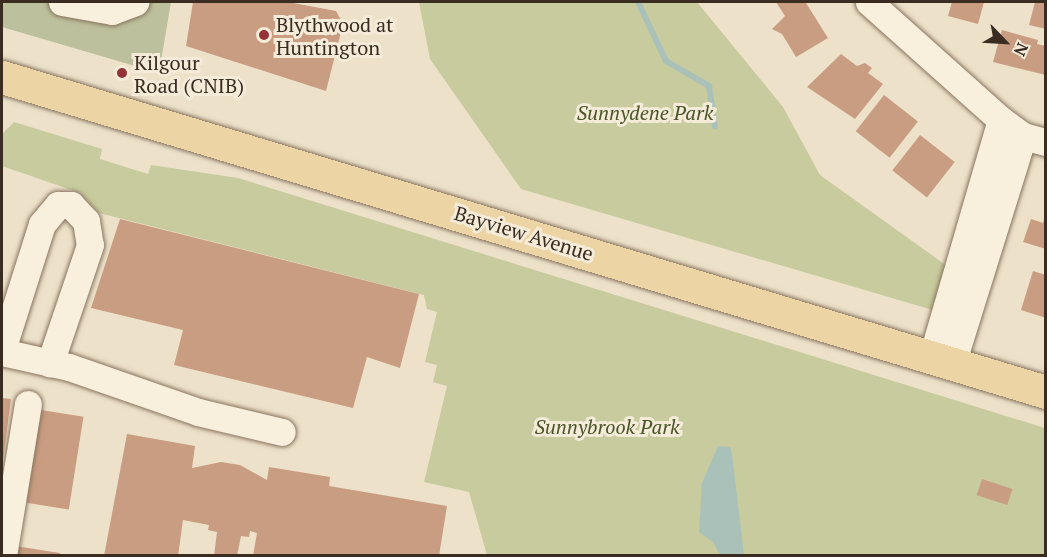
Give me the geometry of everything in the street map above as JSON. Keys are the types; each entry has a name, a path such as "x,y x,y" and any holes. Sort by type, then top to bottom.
{"main road":[{"name":"Bayview Avenue","path":"2,77 1046,392"}],"street":[{"path":"62,2 112,11 135,2"},
{"path":"869,2 1001,120 1034,139 973,254"},
{"path":"942,361 973,254 1001,120"},
{"path":"50,363 90,245 86,221 71,205 58,205 42,224 2,351 50,363 198,412 282,432"},
{"path":"3,555 28,404"}],"green space":[{"path":"2,2 171,2 159,73 2,27"},
{"name":"Sunnydene Park","path":"419,2 697,2 783,107 820,175 947,266 936,311 521,189 430,59"},
{"name":"Sunnybrook Park","path":"14,122 102,149 100,159 148,174 151,165 238,178 1045,428 1045,555 487,555 469,492 424,482 447,386 433,382 437,365 425,362 437,312 427,309 424,295 99,213 80,193 2,166 2,134"}],"water":[{"path":"718,446 730,447 732,454 744,555 720,555 713,542 699,532 702,483"}],"building":[{"name":"Blythwood at Huntington","path":"193,2 288,2 336,11 343,24 326,91 186,46"},
{"path":"776,2 806,3 828,38 796,57 782,34 772,29 785,16"},
{"path":"952,2 984,2 978,24 948,16"},
{"path":"1035,2 1046,2 1046,29 1029,25"},
{"path":"1002,30 1038,40 1037,44 1046,46 1046,75 993,62"},
{"path":"841,54 857,66 865,63 872,68 868,73 883,84 855,119 807,87"},
{"path":"884,95 918,121 890,158 856,131"},
{"path":"920,135 955,162 927,198 892,170"},
{"path":"1045,215 1046,249 1023,242 1031,219 1043,223"},
{"path":"120,219 419,294 400,368 367,357 353,408 174,365 183,330 91,308"},
{"path":"1033,271 1046,275 1046,318 1021,310"},
{"path":"2,398 11,399 3,460 2,460"},
{"path":"41,410 83,417 69,510 26,503"},
{"path":"127,434 195,446 192,468 221,462 240,465 267,480 269,467 330,477 329,486 447,506 439,556 253,556 257,533 250,531 249,537 241,536 237,556 214,556 217,532 208,530 209,525 183,520 178,556 104,556"},
{"path":"982,479 1012,489 1007,505 977,495"},
{"path":"15,546 60,553 59,556 14,556"}],"waterway":[{"path":"638,2 666,61 709,86 715,127"}],"place":[{"name":"Blythwood at Huntington","path":"264,35"},
{"name":"Kilgour Road (CNIB)","path":"122,73"}]}
